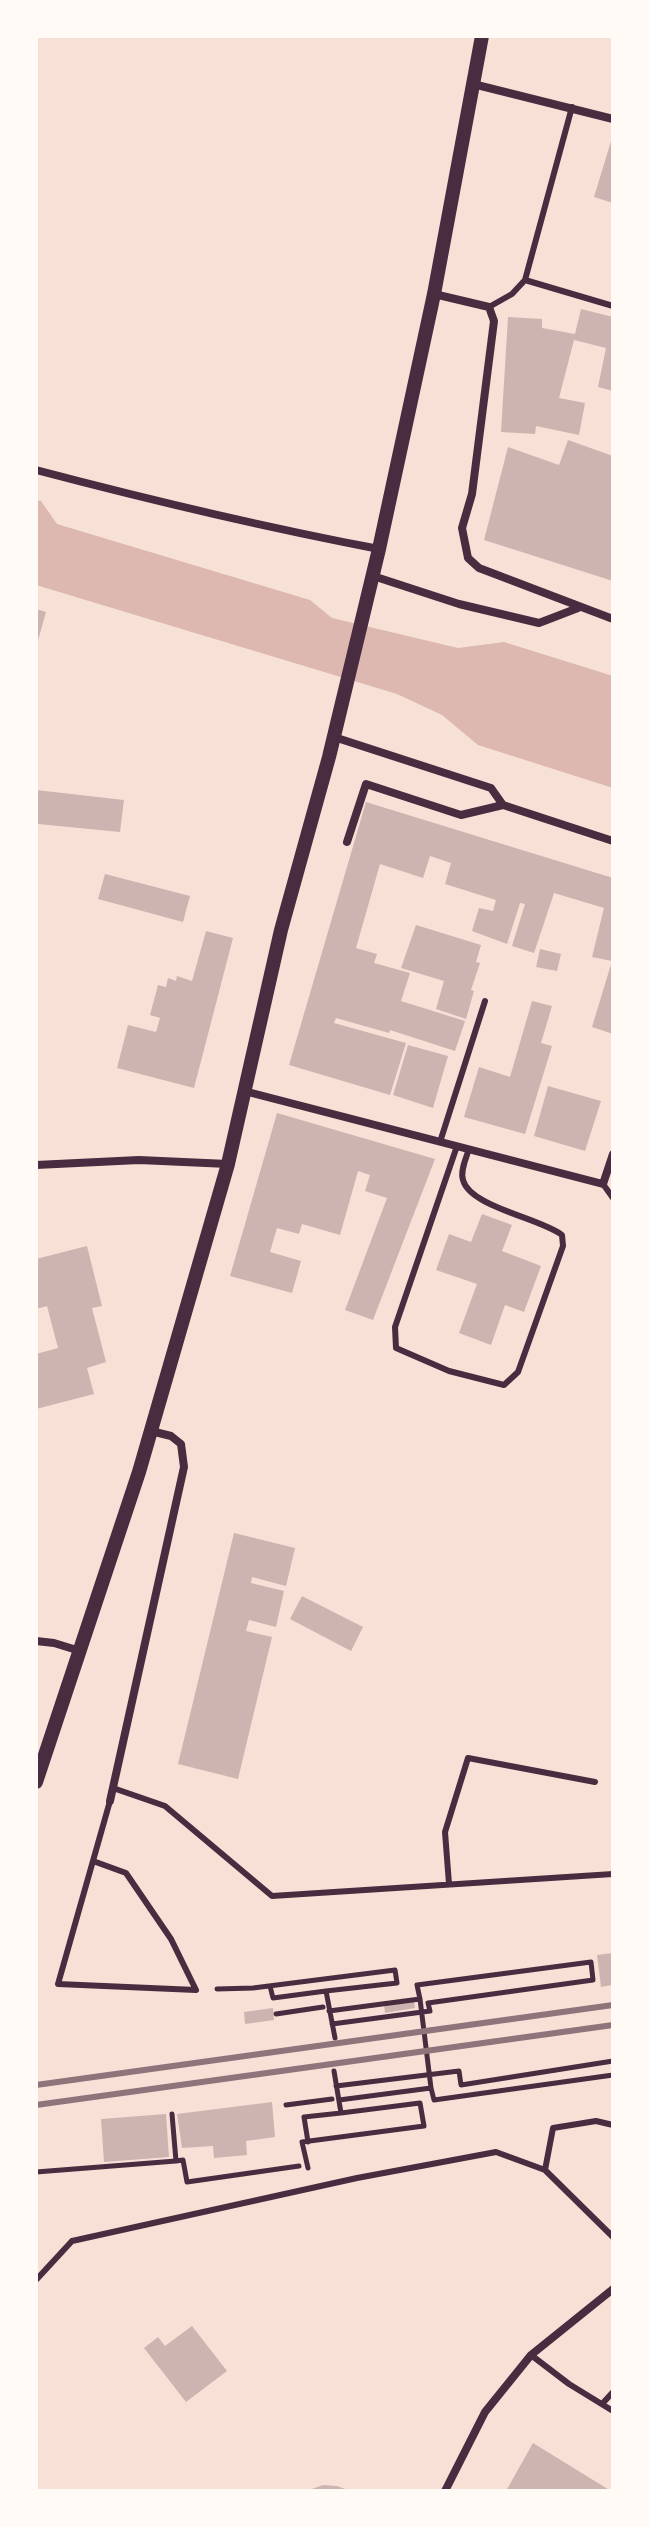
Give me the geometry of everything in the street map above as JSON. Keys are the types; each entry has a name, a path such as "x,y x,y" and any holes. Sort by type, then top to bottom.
{"street":[{"path":"36,1782 151,1431 228,1164 281,930 367,603 434,294 482,36"},
{"path":"473,84 613,119"},
{"path":"434,294 489,307 494,321 472,494 462,528 468,558 479,568 613,619"},
{"path":"36,470 166,505 379,549"},
{"path":"373,576 459,604 539,623 579,608"},
{"path":"334,737 491,788 503,805"},
{"path":"347,842 366,784 461,815 503,805 613,841"},
{"path":"244,1091 603,1184 613,1154"},
{"path":"36,1165 139,1160 228,1164"},
{"path":"110,1801 184,1467 181,1444 171,1436 151,1431"},
{"path":"36,1641 80,1651"},
{"path":"445,2491 485,2412 531,2355 613,2289"}],"lane":[{"path":"489,307 512,294 525,280 572,107"},
{"path":"525,280 613,306"},
{"path":"440,1142 485,1001"},
{"path":"457,1146 395,1327 396,1348 449,1371 504,1385 518,1372 563,1246 562,1235 551,1227 482,1201 466,1188 461,1177 469,1149"},
{"path":"603,1184 613,1198"},
{"path":"449,1884 445,1832 468,1758 595,1782"},
{"path":"113,1788 165,1806 272,1896 613,1874"},
{"path":"93,1861 126,1873 171,1939 196,1990 58,1984 110,1801"},
{"path":"545,2170 553,2128 596,2121 613,2125"},
{"path":"36,2280 72,2241 496,2152 545,2170 613,2237"},
{"path":"531,2355 569,2384 613,2411"},
{"path":"602,2404 613,2392"}],"path":[{"path":"332,2024 430,2011 428,2003 593,1980 591,1962 417,1985 420,1999 431,2088 434,2100 613,2075"},
{"path":"196,1990 270,1986 395,1970 397,1983 273,1998 270,1986"},
{"path":"326,1991 335,2038"},
{"path":"329,2011 420,1999"},
{"path":"276,2014 323,2007"},
{"path":"336,2086 459,2071 461,2085 613,2061"},
{"path":"334,2071 336,2100 341,2113"},
{"path":"286,2105 431,2088"},
{"path":"308,2142 304,2117 420,2103 424,2126 308,2142 302,2142 311,2189"},
{"path":"172,2114 176,2161"},
{"path":"36,2172 183,2160 187,2182 307,2164"}],"shaded area":[{"path":"36,500 41,501 57,524 310,600 332,618 458,648 504,642 613,676 613,788 478,745 442,715 397,694 36,585"}],"building":[{"path":"613,138 613,203 594,197"},
{"path":"581,309 613,317 613,391 598,387 606,348 574,340 559,398 585,403 579,435 536,426 535,434 501,432 508,317 542,319 542,328 575,334"},
{"path":"568,440 613,456 613,581 484,540 508,447 559,465"},
{"path":"36,609 46,612 37,644 36,644"},
{"path":"36,790 124,800 120,832 38,824"},
{"path":"366,802 613,878 613,1034 592,1027 612,961 592,957 604,908 554,893 534,953 512,946 525,904 520,903 507,944 472,931 479,908 493,911 496,900 445,884 451,863 430,856 423,878 380,864 356,948 377,954 374,963 410,973 401,1001 465,1021 455,1051 390,1030 389,1033 336,1018 334,1023 406,1043 390,1095 289,1065"},
{"path":"105,874 190,896 183,922 98,899"},
{"path":"416,925 481,945 476,962 480,963 466,1019 436,1009 444,981 401,968"},
{"path":"206,931 233,938 194,1088 117,1068 128,1025 156,1032 160,1018 150,1015 158,985 166,987 168,978 176,981 177,976 192,981"},
{"path":"540,949 561,954 557,971 536,967"},
{"path":"532,1001 552,1006 541,1043 552,1046 525,1134 464,1117 479,1067 510,1077"},
{"path":"408,1045 448,1056 433,1108 393,1095"},
{"path":"548,1086 601,1101 585,1151 534,1136"},
{"path":"277,1113 435,1159 373,1320 345,1310 387,1198 365,1191 370,1175 358,1171 340,1235 302,1224 299,1234 277,1228 270,1252 301,1261 292,1293 230,1276"},
{"path":"482,1214 512,1225 502,1251 541,1266 524,1312 505,1305 491,1345 459,1333 477,1284 436,1270 449,1234 471,1242"},
{"path":"87,1246 102,1306 92,1308 106,1362 87,1368 94,1394 36,1409 36,1354 58,1348 47,1306 36,1309 36,1259"},
{"path":"234,1533 295,1548 286,1586 252,1577 251,1583 284,1591 276,1627 249,1620 246,1631 272,1637 238,1779 178,1764"},
{"path":"302,1596 363,1627 351,1651 290,1619"},
{"path":"613,1953 613,1985 601,1987 597,1955"},
{"path":"414,2001 415,2008 385,2013 384,2004"},
{"path":"273,2008 274,2020 245,2024 244,2012"},
{"path":"272,2102 275,2137 246,2141 247,2155 214,2158 213,2146 182,2148 177,2114"},
{"path":"166,2114 169,2157 104,2162 101,2119"},
{"path":"192,2326 227,2371 186,2402 144,2348 158,2337 165,2346"},
{"path":"533,2443 611,2491 506,2491"},
{"path":"323,2485 337,2486 351,2491 306,2491"}],"railway":[{"path":"36,2085 613,2005"},
{"path":"36,2105 613,2025"}]}
